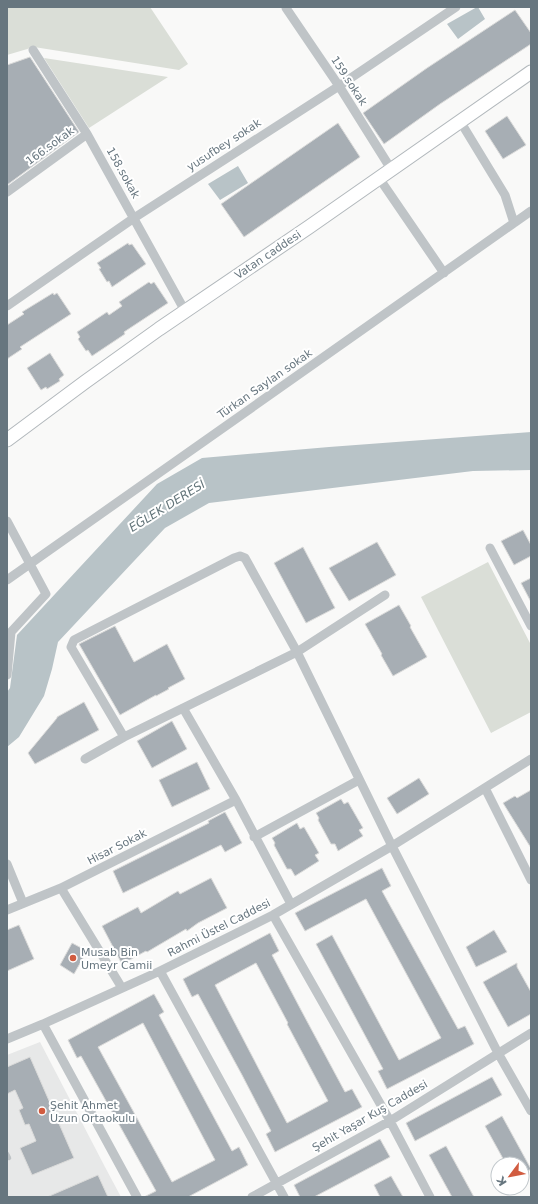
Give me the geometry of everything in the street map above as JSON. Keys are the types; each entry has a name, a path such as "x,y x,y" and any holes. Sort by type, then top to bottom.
{"street":[{"name":"yusufbey sokak","path":"7,306 134,218 339,86 456,7"},
{"name":"159.sokak","path":"286,8 339,86 392,169"},
{"name":"158.sokak","path":"33,50 87,134 186,311"},
{"name":"Vatan caddesi","path":"7,440 85,382 186,311 531,72"},
{"path":"460,121 505,195 514,223 531,221"},
{"name":"166.sokak","path":"7,192 87,134"},
{"path":"379,178 444,273"},
{"name":"Türkan Saylan sokak","path":"7,580 531,211"},
{"path":"7,521 46,594 11,632 7,675"},
{"path":"490,548 531,626"},
{"path":"124,737 71,647 74,640 234,558 240,556 245,558 297,652 392,846 498,1053 531,1111"},
{"path":"85,759 124,737 297,652 385,595"},
{"path":"183,708 236,800 254,837 291,904"},
{"name":"Rahmi Üstel Caddesi","path":"7,1039 160,971 273,914 392,846 531,759"},
{"path":"254,837 359,780"},
{"path":"485,788 531,880"},
{"name":"Hisar Sokak","path":"7,910 61,888 236,800"},
{"path":"7,864 23,903"},
{"path":"61,888 122,988"},
{"path":"273,914 390,1121 430,1197"},
{"path":"160,971 284,1197"},
{"path":"43,1024 136,1197"},
{"name":"Şehit Yaşar Kuş Caddesi","path":"252,1197 390,1121 531,1033"}],"shaded area":[{"path":"7,7 150,7 188,64 179,70 34,47 7,55"},
{"path":"44,58 168,77 89,128"},
{"path":"488,562 531,645 531,712 491,733 421,597"},
{"name":"Şehit Ahmet Uzun Ortaokulu","path":"40,1042 121,1197 7,1197 7,1055"}],"water":[{"path":"477,7 485,19 458,39 447,24"},
{"path":"238,166 248,183 220,200 208,184"},
{"name":"EĞLEK DERESİ","path":"531,432 531,470 473,471 209,503 165,528 58,642 44,696 19,737 7,747 7,692 10,688 17,635 157,484 202,458"}],"building":[{"path":"515,10 531,33 531,44 440,104 384,144 363,113 427,68"},
{"path":"30,57 79,132 7,185 7,65"},
{"path":"507,116 526,145 503,159 485,131"},
{"path":"338,123 360,157 244,237 221,204"},
{"path":"128,243 129,245 132,244 146,264 112,287 109,281 107,282 99,269 101,268 97,263"},
{"path":"149,282 151,284 154,282 168,303 124,332 125,334 92,356 88,350 86,351 78,339 80,337 77,332 107,312 109,315 122,306 119,302"},
{"path":"53,293 54,295 57,293 71,314 20,347 22,349 7,359 7,325 24,314 22,312"},
{"path":"50,353 64,375 59,379 60,381 47,389 46,387 41,390 27,368"},
{"path":"523,530 531,545 531,556 514,565 501,541"},
{"path":"377,542 396,575 349,601 329,568"},
{"path":"303,547 335,608 306,623 274,563"},
{"path":"531,578 531,602 521,583"},
{"path":"399,605 427,657 393,676 365,624"},
{"path":"115,626 134,662 167,644 185,679 120,715 79,644"},
{"path":"84,702 99,730 35,764 28,753 57,717"},
{"path":"172,721 187,749 152,768 137,741"},
{"path":"197,762 210,789 172,807 159,780"},
{"path":"419,778 429,794 397,814 387,798"},
{"path":"531,790 531,848 503,803 515,796 517,798"},
{"path":"341,799 344,804 348,802 363,828 359,830 363,836 338,851 335,844 331,844 318,820 319,818 316,813"},
{"path":"225,812 242,843 225,852 221,845 123,893 113,871 209,823 208,821"},
{"path":"297,823 300,829 304,827 319,853 315,855 319,861 295,876 291,869 287,869 274,845 275,843 272,838"},
{"path":"382,868 391,886 382,891 458,1029 465,1026 474,1044 387,1089 378,1071 383,1069 316,944 332,935 399,1060 441,1038 366,899 305,931 295,913"},
{"path":"211,878 227,908 198,923 187,931 186,929 147,952 146,951 122,964 102,926 138,907 141,913 178,891 180,894"},
{"path":"19,925 34,959 7,971 7,930"},
{"path":"494,930 507,952 476,967 466,947"},
{"path":"270,933 279,951 272,955 301,1010 345,1092 352,1089 362,1107 275,1152 266,1134 271,1131 242,1075 198,994 192,997 183,979","holes":["256,963 288,1023 287,1024 328,1101 287,1123 215,985"]},
{"name":"Musab Bin Umeyr Camii","path":"72,943 87,951 74,974 60,965"},
{"path":"517,963 517,967 531,992 531,1014 508,1027 483,982"},
{"path":"154,994 164,1012 159,1015 232,1151 239,1147 248,1165 188,1197 144,1197 156,1191 81,1056 77,1058 68,1040","holes":["143,1023 215,1160 172,1182 98,1047"]},
{"path":"30,1057 74,1158 32,1175 20,1148 36,1141 29,1124 25,1125 19,1110 23,1108 15,1090 7,1094 7,1067"},
{"path":"492,1077 502,1095 415,1141 406,1123"},
{"path":"502,1116 524,1156 502,1156 485,1126"},
{"path":"380,1139 390,1157 314,1197 300,1197 294,1185"},
{"path":"446,1146 474,1197 452,1197 429,1155"},
{"path":"98,1175 108,1197 47,1197"},
{"path":"391,1176 403,1197 380,1197 374,1185"}],"place":[{"name":"Musab Bin Umeyr Camii","path":"73,958"},
{"name":"Şehit Ahmet Uzun Ortaokulu","path":"42,1111"}]}
